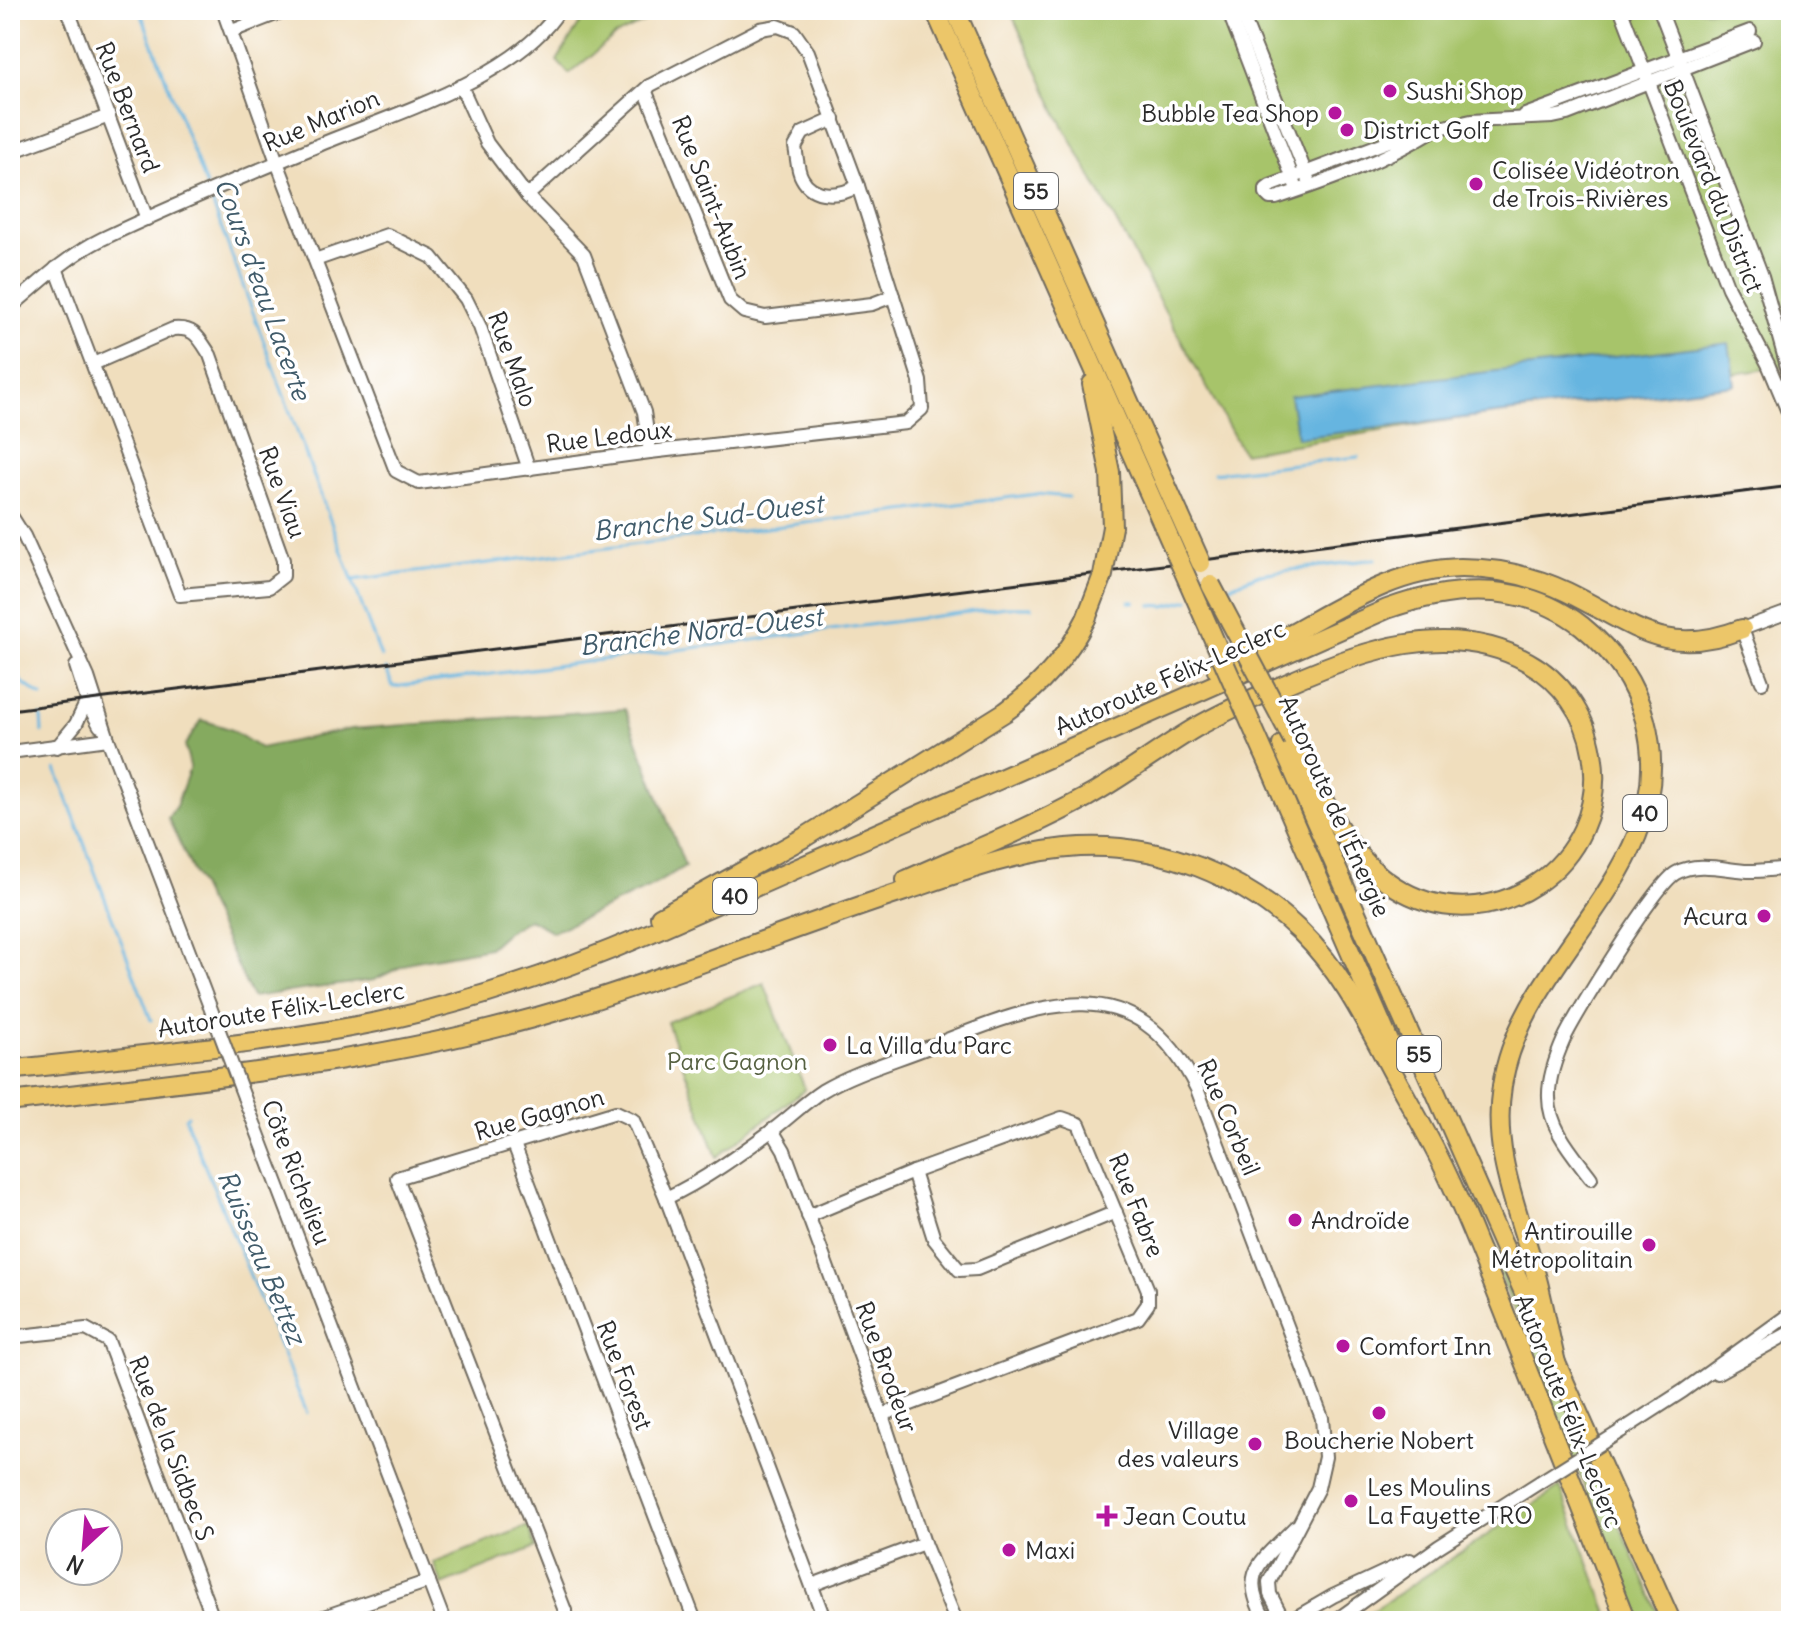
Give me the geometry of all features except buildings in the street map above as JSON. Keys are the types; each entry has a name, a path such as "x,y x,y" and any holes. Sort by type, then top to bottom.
{"highway":[{"name":"Autoroute de l'Énergie","path":"935,10 1086,350 1170,518 1211,585 1287,742 1671,1621"},
{"name":"Autoroute de l'Énergie","path":"955,10 1170,518 1264,753 1444,1168"},
{"path":"548,974 736,877 828,823 995,719 1048,676 1086,619 1103,575 1112,527 1110,472 1086,350"},
{"path":"952,799 1400,578 1478,568 1529,577 1569,593 1638,631 1673,641 1707,640 1742,629"},
{"name":"Autoroute Félix-Leclerc","path":"10,1070 344,1028 453,1004 548,974 648,934 1365,618 1426,596 1478,590 1515,594 1558,611 1596,638 1624,672 1642,709 1650,751 1648,800 1639,831 1624,863 1546,979 1521,1023 1507,1061 1499,1107 1500,1145 1507,1183 1536,1273 1556,1363"},
{"path":"819,919 1080,801 1192,730 1254,698 1334,664 1403,644 1443,641 1480,644 1518,657 1549,677 1574,706 1590,741 1594,775 1590,807 1584,827 1571,850 1554,870 1532,887 1491,904 1438,904 1397,888 1362,859 1287,742"},
{"name":"Autoroute Félix-Leclerc","path":"10,1102 328,1062 463,1036 625,990 819,919 985,865 1059,849 1095,847 1168,857 1208,870 1264,901 1298,929 1327,961 1361,1014 1444,1168 1626,1621"}],"street":[{"name":"Rue Bernard","path":"68,10 147,219"},
{"name":"Rue Ledoux","path":"223,10 277,162 396,471 419,483 650,452 906,423 922,409 920,381 858,186 808,52 794,32 778,26 760,29 649,86 527,196"},
{"path":"232,31 286,10"},
{"name":"Rue Marion","path":"10,308 56,268 100,240 461,86 519,51 544,30 559,10"},
{"path":"1228,10 1297,191"},
{"path":"1240,10 1310,186"},
{"name":"Boulevard du District","path":"1621,10 1728,288 1766,359 1791,419"},
{"name":"Boulevard du District","path":"1660,10 1762,276 1791,381"},
{"path":"1432,131 1380,159 1297,191 1274,198 1266,194 1269,186 1400,137 1467,121 1560,116 1649,82 1663,70 1752,36"},
{"path":"1515,119 1644,69 1663,70"},
{"path":"461,86 487,143 527,196 584,255 644,412 650,452"},
{"name":"Rue Saint-Aubin","path":"649,86 646,92 730,300 744,312 765,317 872,304 893,296"},
{"path":"10,145 19,149 109,116"},
{"path":"834,119 803,133 795,147 802,179 820,193 843,194 858,186"},
{"name":"Rue Malo","path":"315,260 387,235 432,257 466,299 480,327 529,469"},
{"name":"Rue Viau","path":"56,268 180,595 269,587 283,576 283,560 210,355 197,336 186,328 173,329 93,364"},
{"name":"Côte Richelieu","path":"10,514 24,536 97,699 108,739 444,1621"},
{"path":"1762,682 1742,629 1791,611"},
{"name":"Côte Richelieu","path":"70,641 87,701 108,739"},
{"path":"57,747 76,724 87,701"},
{"path":"10,752 108,739"},
{"path":"1591,1178 1553,1121 1549,1103 1551,1078 1567,1033 1645,910 1667,879 1686,869 1756,871 1791,868"},
{"name":"Rue Corbeil","path":"666,1198 700,1180 833,1085 1025,1011 1056,1005 1093,1005 1118,1010 1139,1020 1173,1050 1197,1089 1321,1412 1325,1443 1324,1466 1318,1488 1306,1516 1270,1579 1270,1594 1287,1621"},
{"name":"Rue Gagnon","path":"569,1621 397,1178 616,1112 633,1120 666,1198 825,1621"},
{"name":"Rue Fabre","path":"808,1216 913,1172 1062,1118 1079,1124 1148,1290 1148,1304 1138,1318 882,1415"},
{"name":"Rue Brodeur","path":"772,1130 784,1150 882,1415 924,1543 956,1621"},
{"name":"Rue Forest","path":"514,1144 695,1621"},
{"path":"913,1172 934,1239 959,1270 977,1269 1116,1212"},
{"path":"1335,1621 1438,1547 1683,1391 1791,1313"},
{"name":"Rue de la Sidbec S","path":"10,1337 86,1329 108,1341 214,1621"},
{"path":"1683,1391 1791,1332"},
{"name":"Rue Corbeil","path":"1266,1621 1254,1598 1254,1574 1306,1516"},
{"path":"812,1585 924,1543"},
{"path":"1287,1621 1438,1547"},
{"path":"315,1620 429,1581"}],"green space":[{"path":"588,10 669,10 615,36 569,74 557,61"},
{"path":"1010,10 1791,10 1791,365 1243,453 1058,116"},
{"path":"625,709 685,866 652,886 553,932 529,919 489,948 411,962 374,980 252,997 168,818 176,806 190,767 185,745 202,720 230,729 260,748 351,729"},
{"name":"Parc Gagnon","path":"764,983 805,1089 717,1157 667,1022"},
{"path":"1478,1205 1662,1621 1638,1621 1474,1210"},
{"path":"1560,1487 1611,1621 1357,1621"},
{"path":"528,1526 536,1547 442,1585 434,1563"}],"water":[{"path":"1729,343 1735,385 1297,438 1290,396"}],"waterway":[{"name":"Cours d'eau Lacerte","path":"140,10 206,186"},
{"name":"Cours d'eau Lacerte","path":"209,194 381,657"},
{"name":"Branche Sud-Ouest","path":"1214,473 1358,457"},
{"name":"Branche Sud-Ouest","path":"352,580 1037,494 1068,497"},
{"name":"Branche Nord-Ouest","path":"1223,589 1260,574 1375,559"},
{"name":"Branche Nord-Ouest","path":"1151,605 1165,606 1189,600"},
{"name":"Branche Nord-Ouest","path":"1129,602 1135,602"},
{"name":"Branche Nord-Ouest","path":"386,669 393,687 1006,607 1032,607"},
{"name":"Ruisseau Bettez","path":"10,652 21,682 42,696"},
{"name":"Ruisseau Bettez","path":"41,716 42,732"},
{"name":"Ruisseau Bettez","path":"56,769 151,1020"},
{"name":"Ruisseau Bettez","path":"188,1115 185,1118 307,1413"}],"railway":[{"path":"10,710 1791,486"}],"place":[{"name":"Sushi Shop","path":"1390,91"},
{"name":"Bubble Tea Shop","path":"1335,113"},
{"name":"District Golf","path":"1347,130"},
{"name":"Colisée Vidéotron de Trois-Rivières","path":"1476,184"},
{"name":"Acura","path":"1764,916"},
{"name":"La Villa du Parc","path":"830,1045"},
{"name":"Androïde","path":"1295,1220"},
{"name":"Antirouille Métropolitain","path":"1649,1245"},
{"name":"Comfort Inn","path":"1343,1346"},
{"name":"Boucherie Nobert","path":"1379,1413"},
{"name":"Village des valeurs","path":"1255,1444"},
{"name":"Les Moulins La Fayette TRO","path":"1351,1501"},
{"name":"Jean Coutu","path":"1107,1516"},
{"name":"Maxi","path":"1009,1550"}]}
